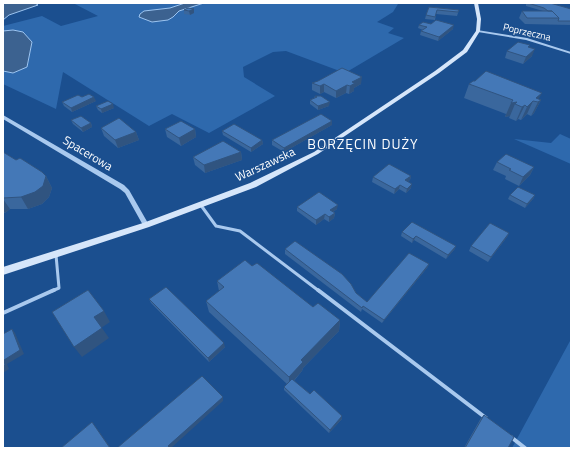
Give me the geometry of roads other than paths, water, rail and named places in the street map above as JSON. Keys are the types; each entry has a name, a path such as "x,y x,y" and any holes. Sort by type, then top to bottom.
{"main road":[{"path":"476,3 479,20 478,32"},
{"name":"Warszawska","path":"3,271 146,225 253,185 316,153 458,57 468,48 478,32"}],"street":[{"name":"Poprzeczna","path":"478,32 527,39 571,52"},
{"name":"Spacerowa","path":"3,116 122,187 146,225"}],"lane":[{"path":"200,204 216,226 240,231 487,419"},
{"path":"3,314 59,288 56,255"},
{"path":"506,434 525,448"}],"district":[{"name":"BORZĘCIN DUŻY","path":"363,143"}]}
